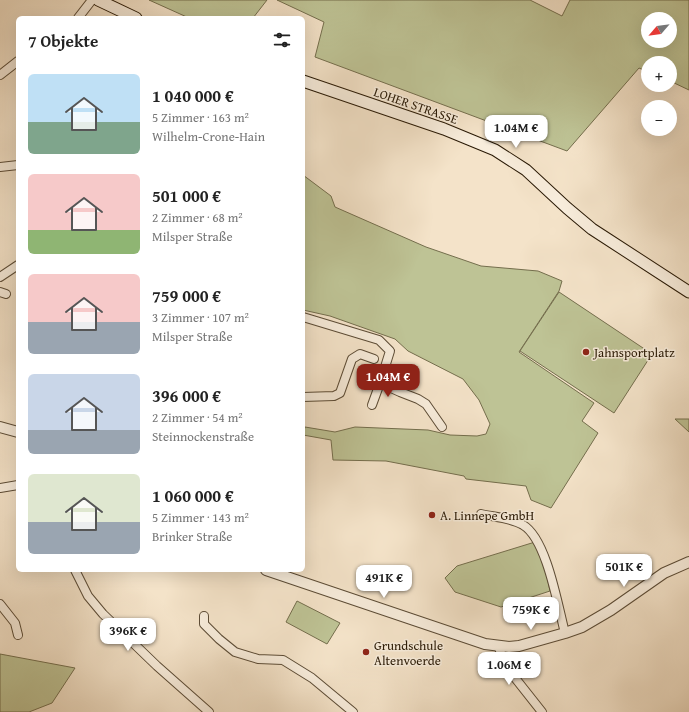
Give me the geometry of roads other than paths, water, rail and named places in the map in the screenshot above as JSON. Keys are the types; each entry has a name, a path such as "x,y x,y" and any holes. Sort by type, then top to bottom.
{"main road":[{"path":"98,0 132,16"},
{"name":"LOHER STRASSE","path":"305,82 444,129 495,150 526,170 592,229 689,292"}],"street":[{"path":"80,16 92,0"},
{"path":"0,75 16,63"},
{"path":"0,167 16,165"},
{"path":"0,277 16,266"},
{"path":"305,318 379,340 390,351 372,406"},
{"path":"305,397 334,396 340,393 352,359 360,354 374,359"},
{"path":"380,383 418,399 426,404 442,427"},
{"path":"0,427 16,431"},
{"path":"0,488 16,485"},
{"path":"481,514 514,521 523,525 535,537 544,553 565,633"},
{"path":"272,572 485,644 509,647 519,646 565,633 599,618 664,573 689,562"},
{"path":"76,572 88,596 103,614 157,666 209,712"},
{"path":"0,604 14,623 18,635"},
{"path":"204,616 204,624 235,652 258,659 283,660 312,678 353,712"},
{"path":"498,646 508,669 542,712"}],"place":[{"name":"Jahnsportplatz","path":"586,352"},
{"name":"A. Linnepe GmbH","path":"432,515"},
{"name":"Grundschule Altenvoerde","path":"366,652"}]}
